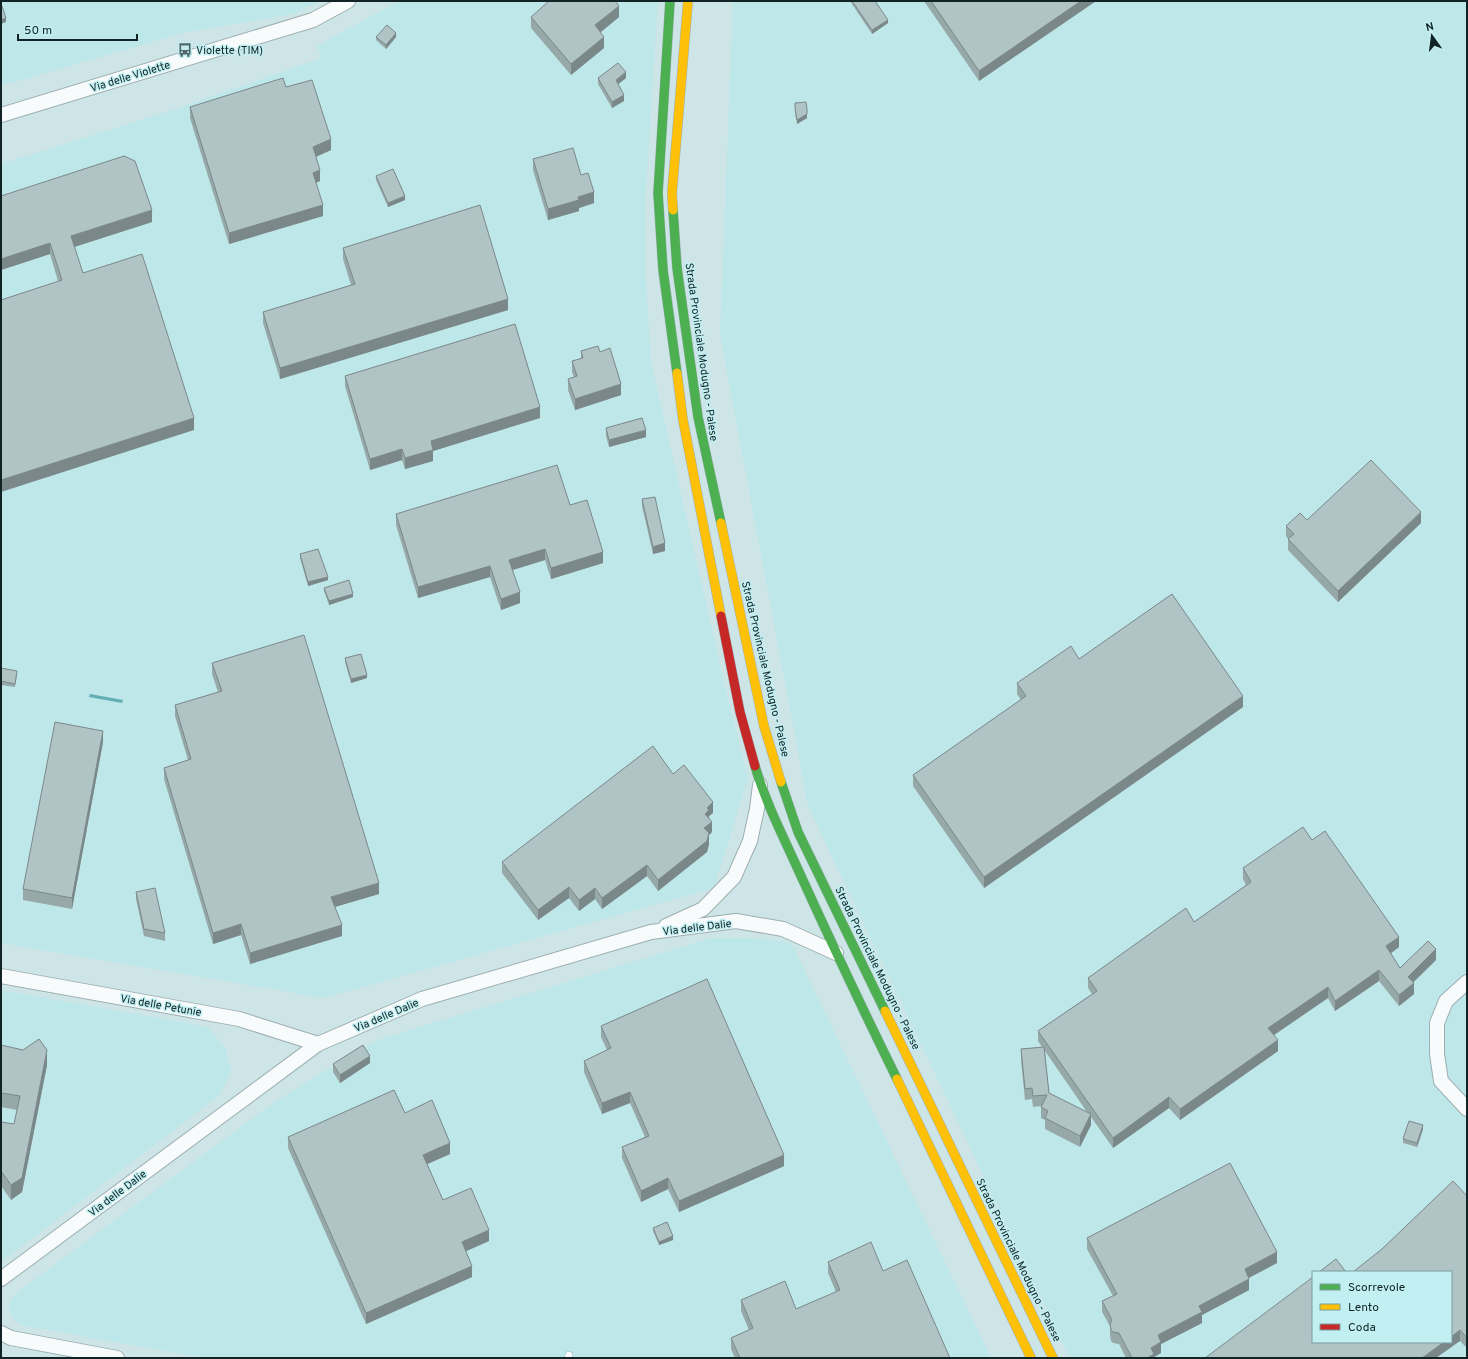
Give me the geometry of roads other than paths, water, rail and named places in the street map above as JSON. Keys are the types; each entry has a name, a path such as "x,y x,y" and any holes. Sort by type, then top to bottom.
{"main road":[{"path":"670,1 658,193 662,270 683,420 740,712 760,784 836,953 1031,1358"},
{"name":"Strada Provinciale Modugno - Palese","path":"688,1 672,193 677,268 698,417 764,726 779,778 798,832 1053,1358"}],"street":[{"name":"Via delle Violette","path":"1,115 313,20 348,1"},
{"path":"651,932 703,909 734,877 750,841 757,809 760,784"},
{"name":"Via delle Dalie","path":"1,1279 318,1044 422,999 651,932 736,921 783,929 836,953"},
{"name":"Via delle Petunie","path":"1,976 239,1019 318,1044"},
{"path":"1467,982 1446,1002 1437,1023 1436,1054 1441,1081 1467,1109"},
{"path":"1,1332 11,1338 117,1358"}],"water":[{"path":"90,694 123,700 122,703 89,697"}],"place":[{"name":"Violette (TIM)","path":"185,50"}]}
